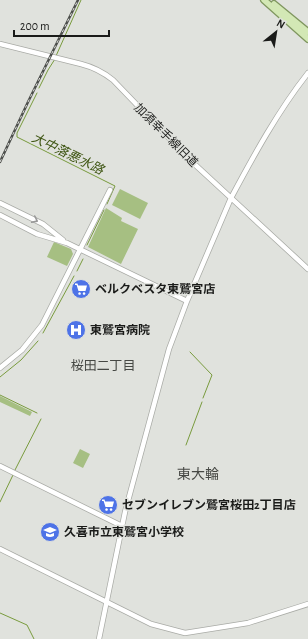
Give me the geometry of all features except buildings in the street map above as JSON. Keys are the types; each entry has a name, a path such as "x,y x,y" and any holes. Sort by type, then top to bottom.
{"main road":[{"path":"264,0 308,39"},
{"path":"269,0 308,32"}],"street":[{"name":"加須幸手線旧道","path":"0,44 91,66 108,76 190,160 308,269"},
{"path":"99,639 122,526 169,349 187,301 231,198 258,148 308,73"},
{"path":"0,368 22,350 42,324 110,190"},
{"path":"0,203 42,224 67,243"},
{"path":"0,215 37,234 67,243 187,301"},
{"path":"0,466 122,526"},
{"path":"0,549 151,624 185,633 248,623 308,604"}],"green space":[{"path":"120,189 148,203 140,219 112,205"},
{"path":"106,208 122,218 121,221 138,229 121,264 88,247"},
{"path":"54,242 71,249 73,254 67,266 47,257"},
{"path":"0,396 32,412 30,416 0,402"},
{"path":"80,449 90,454 83,468 73,463"}],"waterway":[{"name":"大中落悪水路","path":"56,56 81,0"},
{"name":"大中落悪水路","path":"39,88 55,59"},
{"name":"大中落悪水路","path":"37,93 17,133 17,137 115,186 107,204"},
{"name":"大中落悪水路","path":"87,245 104,210"},
{"name":"大中落悪水路","path":"77,271 83,259"},
{"name":"大中落悪水路","path":"43,333 74,276"},
{"name":"大中落悪水路","path":"0,377 21,360 38,341"},
{"path":"190,352 212,375 203,398"},
{"name":"大中落悪水路","path":"0,395 37,413"},
{"path":"186,445 202,402"},
{"name":"大中落悪水路","path":"15,470 41,419"},
{"name":"大中落悪水路","path":"0,502 13,475"},
{"name":"大中落悪水路","path":"0,613 27,625 34,639"}],"railway":[{"path":"0,162 78,0"}],"place":[{"name":"ベルクベスタ東鷲宮店","path":"81,289"},
{"name":"東鷲宮病院","path":"76,330"},
{"name":"セブンイレブン鷲宮桜田2丁目店","path":"108,505"},
{"name":"久喜市立東鷲宮小学校","path":"50,532"}],"district":[{"name":"桜田二丁目","path":"103,365"},
{"name":"東大輪","path":"198,474"}]}
